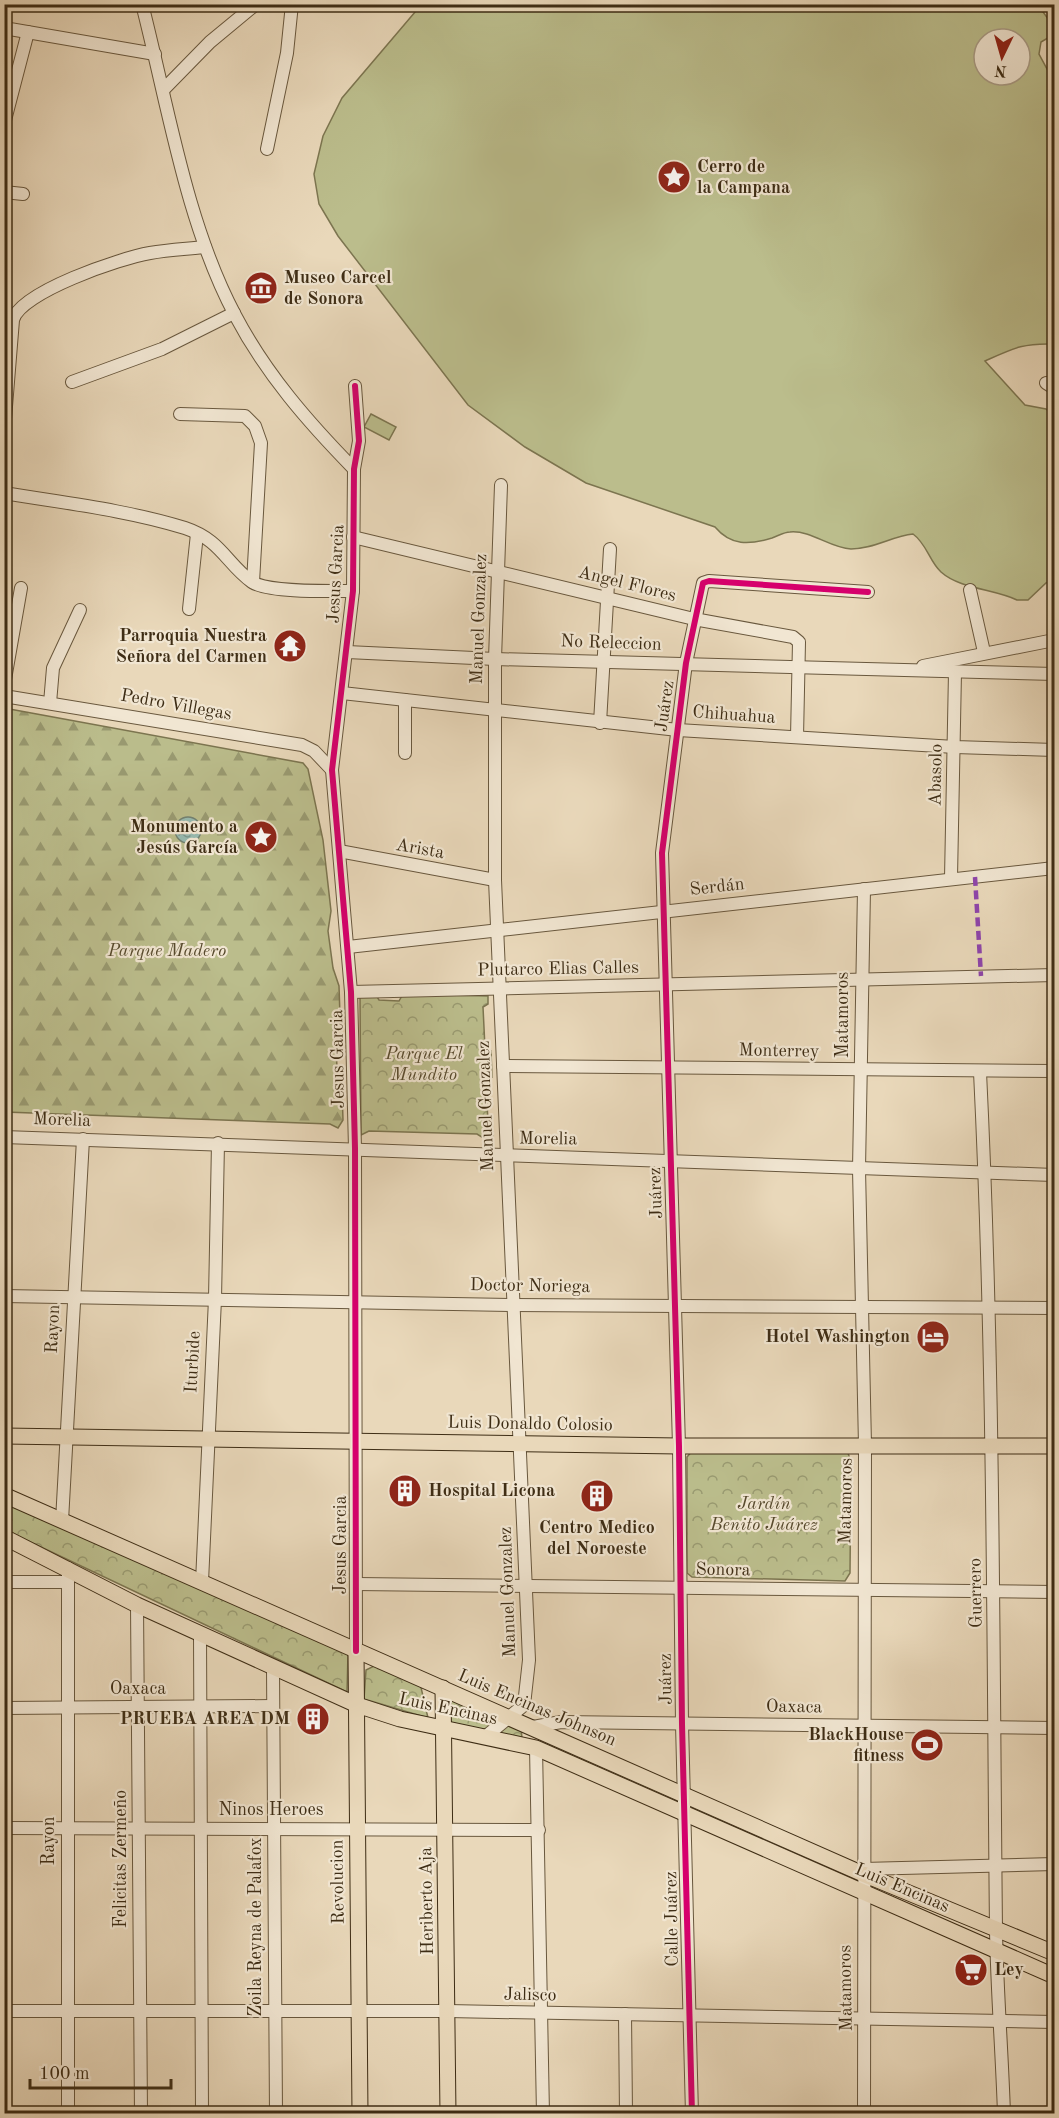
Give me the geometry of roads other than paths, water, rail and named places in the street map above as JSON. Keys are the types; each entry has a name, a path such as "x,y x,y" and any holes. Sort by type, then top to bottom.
{"main road":[{"name":"Luis Donaldo Colosio","path":"4,1436 207,1441 679,1446 1054,1446"},
{"name":"Luis Encinas Johnson","path":"4,1495 684,1795 1054,1953"},
{"name":"Luis Encinas","path":"4,1537 68,1575 357,1705 400,1719 536,1748 1054,1976"},
{"name":"Revolucion","path":"356,1651 360,2114"},
{"name":"Heriberto Aja","path":"443,1688 448,2114"}],"street":[{"path":"142,4 188,190 205,247 234,313 261,360 301,415 354,470"},
{"path":"164,89 210,42 256,4"},
{"path":"267,148 287,53 292,4"},
{"path":"4,28 155,54"},
{"path":"4,124 28,32"},
{"path":"4,192 23,194"},
{"path":"4,431 13,321 18,308 81,273 148,253 205,247"},
{"path":"72,381 162,349 234,313"},
{"name":"Jesus Garcia","path":"355,386 359,430 354,470 353,591 332,770 351,992 355,1148 356,1651"},
{"path":"180,414 245,416 255,426 261,443 253,582"},
{"name":"Manuel Gonzalez","path":"485,1737 524,1705 527,1695 529,1660 495,880 495,659 501,485"},
{"path":"4,493 80,505 186,528 220,547 253,582 288,589 353,591"},
{"path":"189,609 197,534"},
{"name":"Angel Flores","path":"353,537 694,619 793,637 799,642 797,737"},
{"path":"600,723 610,549"},
{"name":"Juárez","path":"682,1724 679,1446 662,853 686,663 700,591 706,581 868,592"},
{"path":"4,685 21,588"},
{"path":"970,591 984,652"},
{"path":"50,703 53,668 80,610"},
{"path":"910,669 984,652 1054,640"},
{"name":"No Releccion","path":"347,652 495,659 910,669"},
{"path":"910,669 1054,674"},
{"name":"Abasolo","path":"951,878 955,672"},
{"name":"Chihuahua","path":"342,693 678,730 955,747 1054,750"},
{"name":"Pedro Villegas","path":"4,696 302,745 314,751 332,770"},
{"path":"405,700 405,753"},
{"name":"Arista","path":"339,851 495,880"},
{"name":"Serdán","path":"348,947 1054,868"},
{"name":"Matamoros","path":"864,889 859,1169 865,1446 865,1726 862,1892 864,2114"},
{"name":"Plutarco Elias Calles","path":"351,992 1054,975"},
{"name":"Monterrey","path":"503,1066 1054,1071"},
{"name":"Guerrero","path":"980,1072 985,1173 994,1591 996,1930 1004,2114"},
{"name":"Morelia","path":"4,1137 1054,1175"},
{"name":"Rayon","path":"62,1521 83,1139"},
{"name":"Iturbide","path":"202,1582 215,1299 218,1143"},
{"name":"Doctor Noriega","path":"4,1296 355,1300 512,1305 862,1305 1054,1308"},
{"path":"4,1582 68,1575"},
{"name":"Rayon","path":"68,1575 68,2114"},
{"name":"Sonora","path":"356,1584 1054,1592"},
{"name":"Felicitas Zermeño","path":"137,1605 141,2114"},
{"path":"200,1634 202,2114"},
{"name":"Zoila Reyna de Palafox","path":"273,1668 276,2114"},
{"name":"Oaxaca","path":"4,1708 272,1706"},
{"name":"Oaxaca","path":"533,1727 561,1722 1054,1728"},
{"name":"Calle Juárez","path":"682,1724 692,2114"},
{"path":"536,1748 543,2114"},
{"name":"Ninos Heroes","path":"4,1828 357,1827 538,1830"},
{"path":"863,1871 1054,1864"},
{"name":"Jalisco","path":"4,2011 139,2013 448,2011 1000,2019 1054,2022"},
{"path":"625,2014 626,2114"}],"water":[{"path":"188,817 197,821 201,830 197,839 188,843 179,839 175,830 179,821"}],"place":[{"name":"Cerro de la Campana","path":"674,177"},
{"name":"Museo Carcel de Sonora","path":"261,288"},
{"name":"Parroquia Nuestra Señora del Carmen","path":"290,646"},
{"name":"Monumento a Jesús García","path":"261,837"},
{"name":"Hotel Washington","path":"933,1337"},
{"name":"Hospital Licona","path":"405,1491"},
{"name":"Centro Medico del Noroeste","path":"597,1496"},
{"name":"PRUEBA AREA DM","path":"313,1719"},
{"name":"BlackHouse fitness","path":"927,1745"},
{"name":"Ley","path":"971,1970"}],"park label":[{"name":"Parque Madero","path":"167,951"},
{"name":"Parque El Mundito","path":"424,1064"},
{"name":"Jardín Benito Juárez","path":"764,1514"}]}
